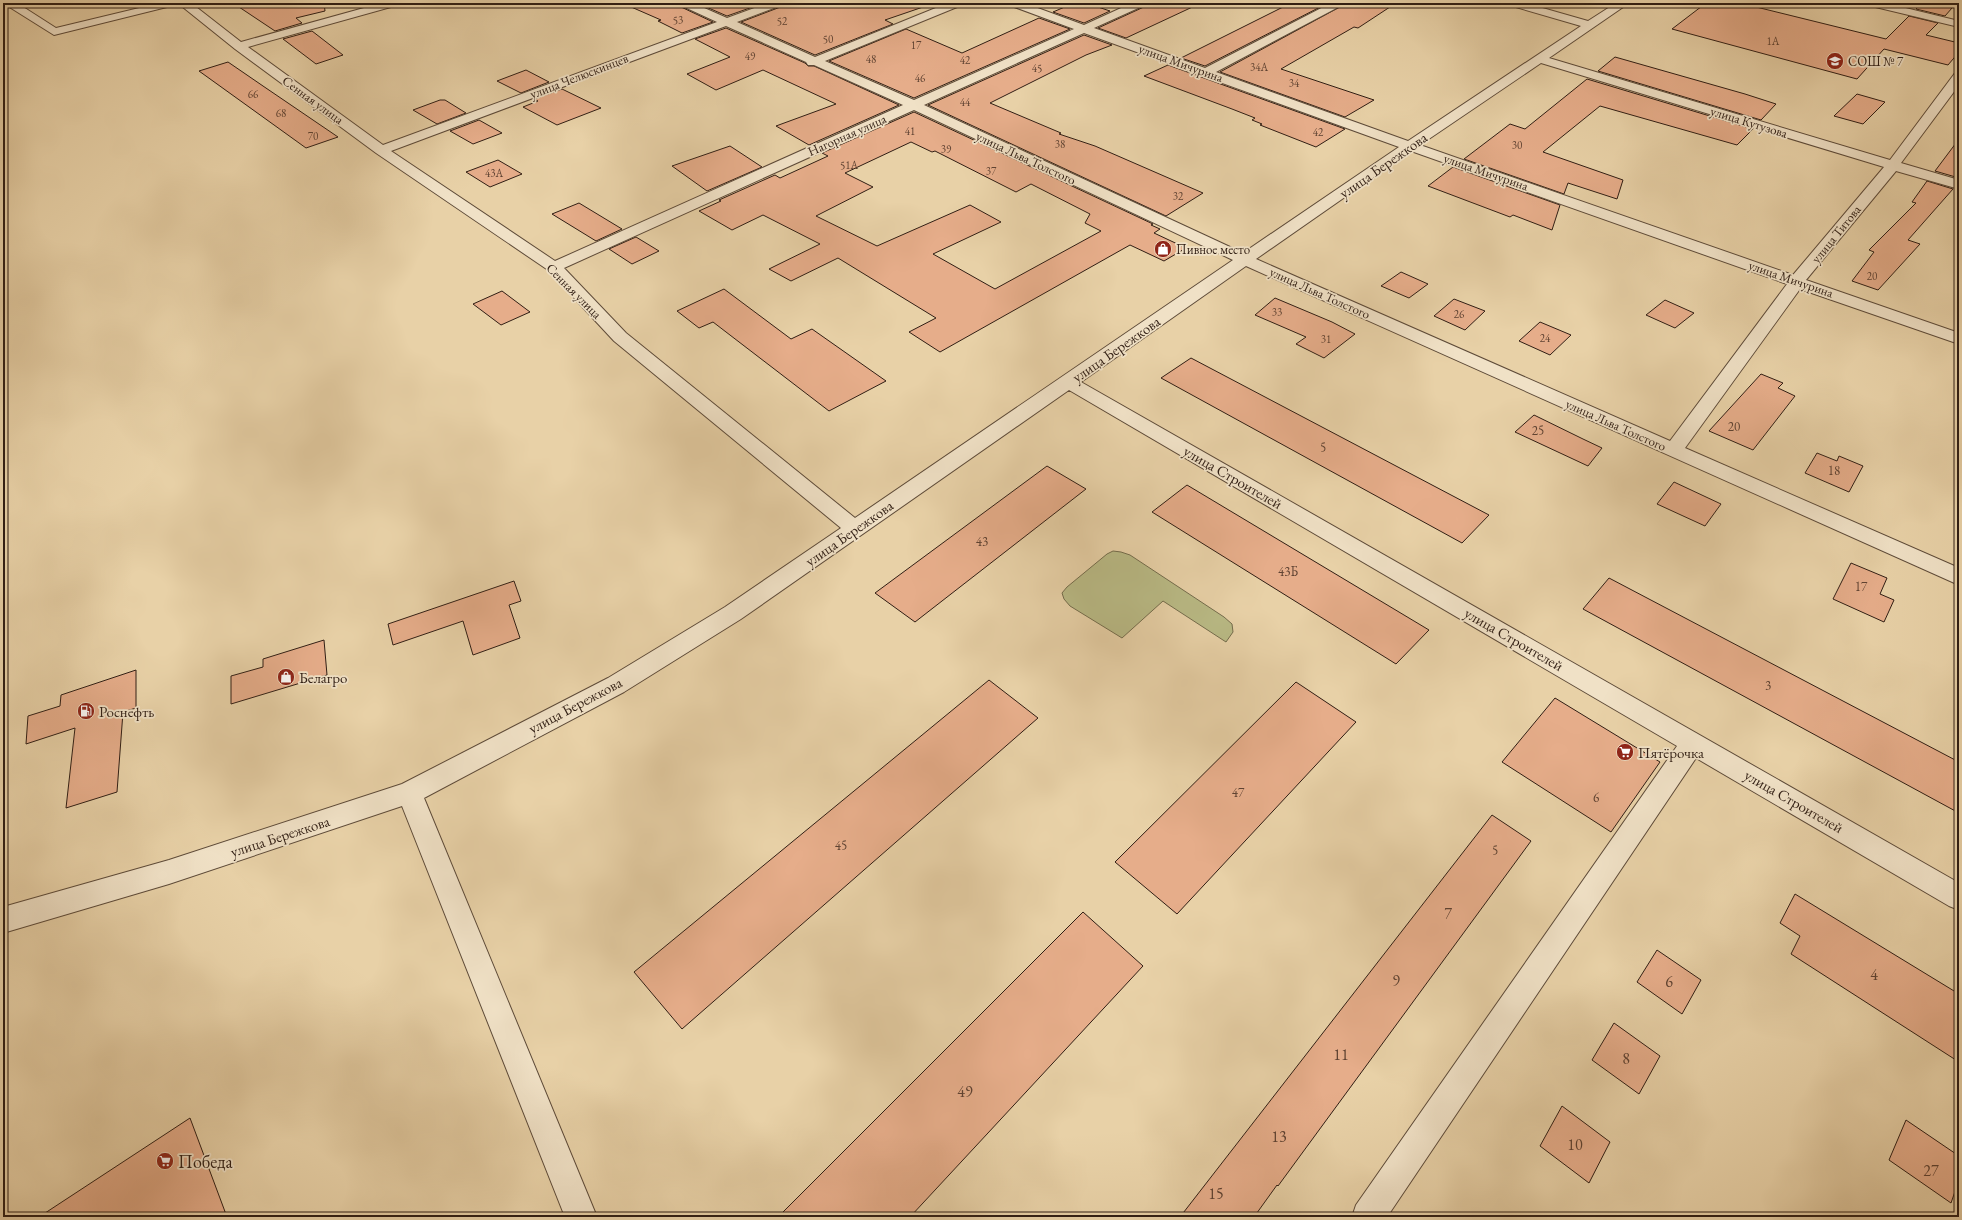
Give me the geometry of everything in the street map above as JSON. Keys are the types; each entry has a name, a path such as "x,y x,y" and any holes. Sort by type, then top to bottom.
{"street":[{"path":"9,3 54,32 174,3"},
{"name":"Сенная улица","path":"184,3 239,46 382,150 554,267 620,337 855,529"},
{"path":"239,46 394,3"},
{"name":"улица Льва Толстого","path":"684,3 812,62 913,105 1245,260 1959,577"},
{"name":"улица Челюскинцев","path":"382,150 778,3"},
{"path":"812,62 958,3"},
{"name":"улица Мичурина","path":"1013,3 1409,146 1959,339"},
{"name":"Нагорная улица","path":"554,267 1141,3"},
{"path":"1207,72 1340,3"},
{"path":"1513,3 1590,25"},
{"name":"улица Бережкова","path":"3,920 169,872 409,793 616,685 733,613 1409,146 1623,3"},
{"path":"1871,3 1959,24"},
{"name":"улица Кутузова","path":"1539,59 1959,185"},
{"name":"улица Титова","path":"1673,451 1797,281 1893,165 1959,76"},
{"name":"улица Строителей","path":"1068,382 1959,897"},
{"path":"1368,1217 1693,742"},
{"path":"409,793 582,1217"}],"green space":[{"path":"1113,551 1130,555 1224,617 1232,624 1233,632 1226,642 1163,601 1122,638 1070,606 1064,599 1062,593 1067,587 1107,554"}],"building":[{"path":"233,3 324,3 325,11 296,18 302,23 275,31"},
{"path":"622,3 676,3 679,6 713,22 682,33 658,21 661,20"},
{"path":"697,3 764,3 727,16"},
{"path":"786,3 925,3 926,6 885,20 893,24 815,55 741,22 783,6"},
{"path":"1074,3 1086,3 1110,11 1084,23 1053,12"},
{"path":"1148,3 1201,3 1126,38 1098,28 1146,6"},
{"path":"1291,3 1328,3 1205,66 1181,58"},
{"path":"1347,3 1396,3 1358,28 1354,27 1281,69 1374,100 1345,117 1220,72"},
{"path":"1706,3 1740,3 1886,39 1909,16 1938,23 1926,35 1959,43 1959,52 1948,65 1884,49 1857,79 1672,29"},
{"path":"1922,3 1931,3 1952,8 1945,16 1916,9"},
{"path":"1039,18 1070,29 914,98 829,61 906,29 962,53"},
{"path":"726,28 805,63 808,66 814,66 899,105 809,145 776,126 836,104 763,70 716,90 687,74 730,57 695,39"},
{"path":"312,31 343,55 316,64 283,39"},
{"path":"1084,35 1112,45 1086,55 990,103 1061,133 1059,134 1095,146 1203,193 1166,216 928,105"},
{"path":"1615,57 1776,104 1761,120 1598,71"},
{"path":"228,62 338,137 306,148 199,71"},
{"path":"1168,65 1345,129 1316,147 1260,125 1262,124 1252,120 1255,118 1144,76"},
{"path":"526,70 549,82 521,93 497,81"},
{"path":"1587,79 1753,129 1737,145 1600,106 1543,152 1623,180 1617,199 1568,183 1564,194 1464,159 1510,124 1525,129"},
{"path":"562,89 601,108 557,125 523,107 538,101 534,99"},
{"path":"1857,94 1885,102 1863,124 1834,116"},
{"path":"440,100 445,100 466,113 437,124 413,110"},
{"path":"914,112 1153,224 1151,225 1160,229 1154,233 1186,248 1164,261 1130,245 940,352 909,332 936,318 838,258 791,281 769,269 820,244 763,215 732,230 699,211 721,201 719,200 775,175 780,178 828,156 822,153","holes":["911,142 932,152 935,151 1016,192 1031,184 1090,214 1085,223 1101,231 995,289 933,254 1001,222 970,205 877,246 816,216 873,187 845,173"]},
{"path":"479,120 502,133 473,144 450,131"},
{"path":"1959,139 1959,178 1935,171"},
{"path":"730,146 762,167 707,191 672,166"},
{"path":"498,160 522,174 490,187 466,172"},
{"path":"1453,167 1560,205 1552,230 1513,215 1510,217 1428,186"},
{"path":"1927,181 1953,189 1908,240 1920,244 1878,290 1852,281 1874,252 1869,250 1916,203 1912,202"},
{"path":"579,203 622,229 596,241 552,214"},
{"path":"636,237 659,251 632,264 609,249"},
{"path":"1401,272 1428,284 1409,298 1381,286"},
{"path":"724,289 791,339 812,329 886,381 829,411 713,322 699,328 677,311"},
{"path":"502,291 530,312 501,325 473,304"},
{"path":"1275,298 1332,322 1355,334 1324,358 1296,344 1306,337 1255,315"},
{"path":"1454,299 1485,311 1465,330 1434,316"},
{"path":"1665,300 1694,313 1675,328 1646,315"},
{"path":"1540,322 1571,335 1550,355 1519,341"},
{"path":"1191,358 1489,515 1462,543 1161,378"},
{"path":"1761,374 1783,383 1778,388 1795,396 1753,450 1709,431"},
{"path":"1534,415 1602,448 1588,466 1515,432"},
{"path":"1817,453 1837,461 1839,456 1863,466 1849,492 1805,473"},
{"path":"1047,466 1086,489 915,622 875,593"},
{"path":"1674,482 1721,504 1705,526 1657,504"},
{"path":"1187,485 1429,630 1396,664 1152,512"},
{"path":"1851,563 1887,578 1880,594 1894,600 1884,622 1833,599"},
{"path":"1609,578 1959,762 1959,813 1583,609"},
{"path":"514,581 521,601 509,605 520,638 473,655 463,621 393,645 388,624"},
{"path":"324,640 327,675 231,704 231,676 263,667 263,659"},
{"path":"136,670 136,708 123,712 117,792 66,808 75,728 26,744 28,716 60,706 61,695"},
{"path":"989,680 1038,718 682,1029 634,972"},
{"path":"1296,682 1356,722 1177,914 1115,862"},
{"path":"1555,698 1660,762 1611,832 1502,762"},
{"path":"1492,815 1531,841 1254,1217 1180,1217"},
{"path":"1795,894 1959,994 1959,1062 1791,954 1800,936 1780,923"},
{"path":"1083,912 1143,966 910,1217 778,1217"},
{"path":"1657,950 1701,980 1682,1014 1637,982"},
{"path":"1614,1023 1660,1056 1639,1094 1592,1060"},
{"path":"1562,1106 1610,1142 1589,1183 1540,1146"},
{"name":"Победа","path":"190,1118 227,1217 39,1217"},
{"path":"1906,1120 1959,1156 1959,1180 1951,1203 1889,1160"}],"place":[{"name":"СОШ № 7","path":"1835,61"},
{"name":"Пивное место","path":"1163,249"},
{"name":"Белагро","path":"286,677"},
{"name":"Роснефть","path":"86,711"},
{"name":"Пятёрочка","path":"1625,752"},
{"name":"Победа","path":"165,1161"}]}
